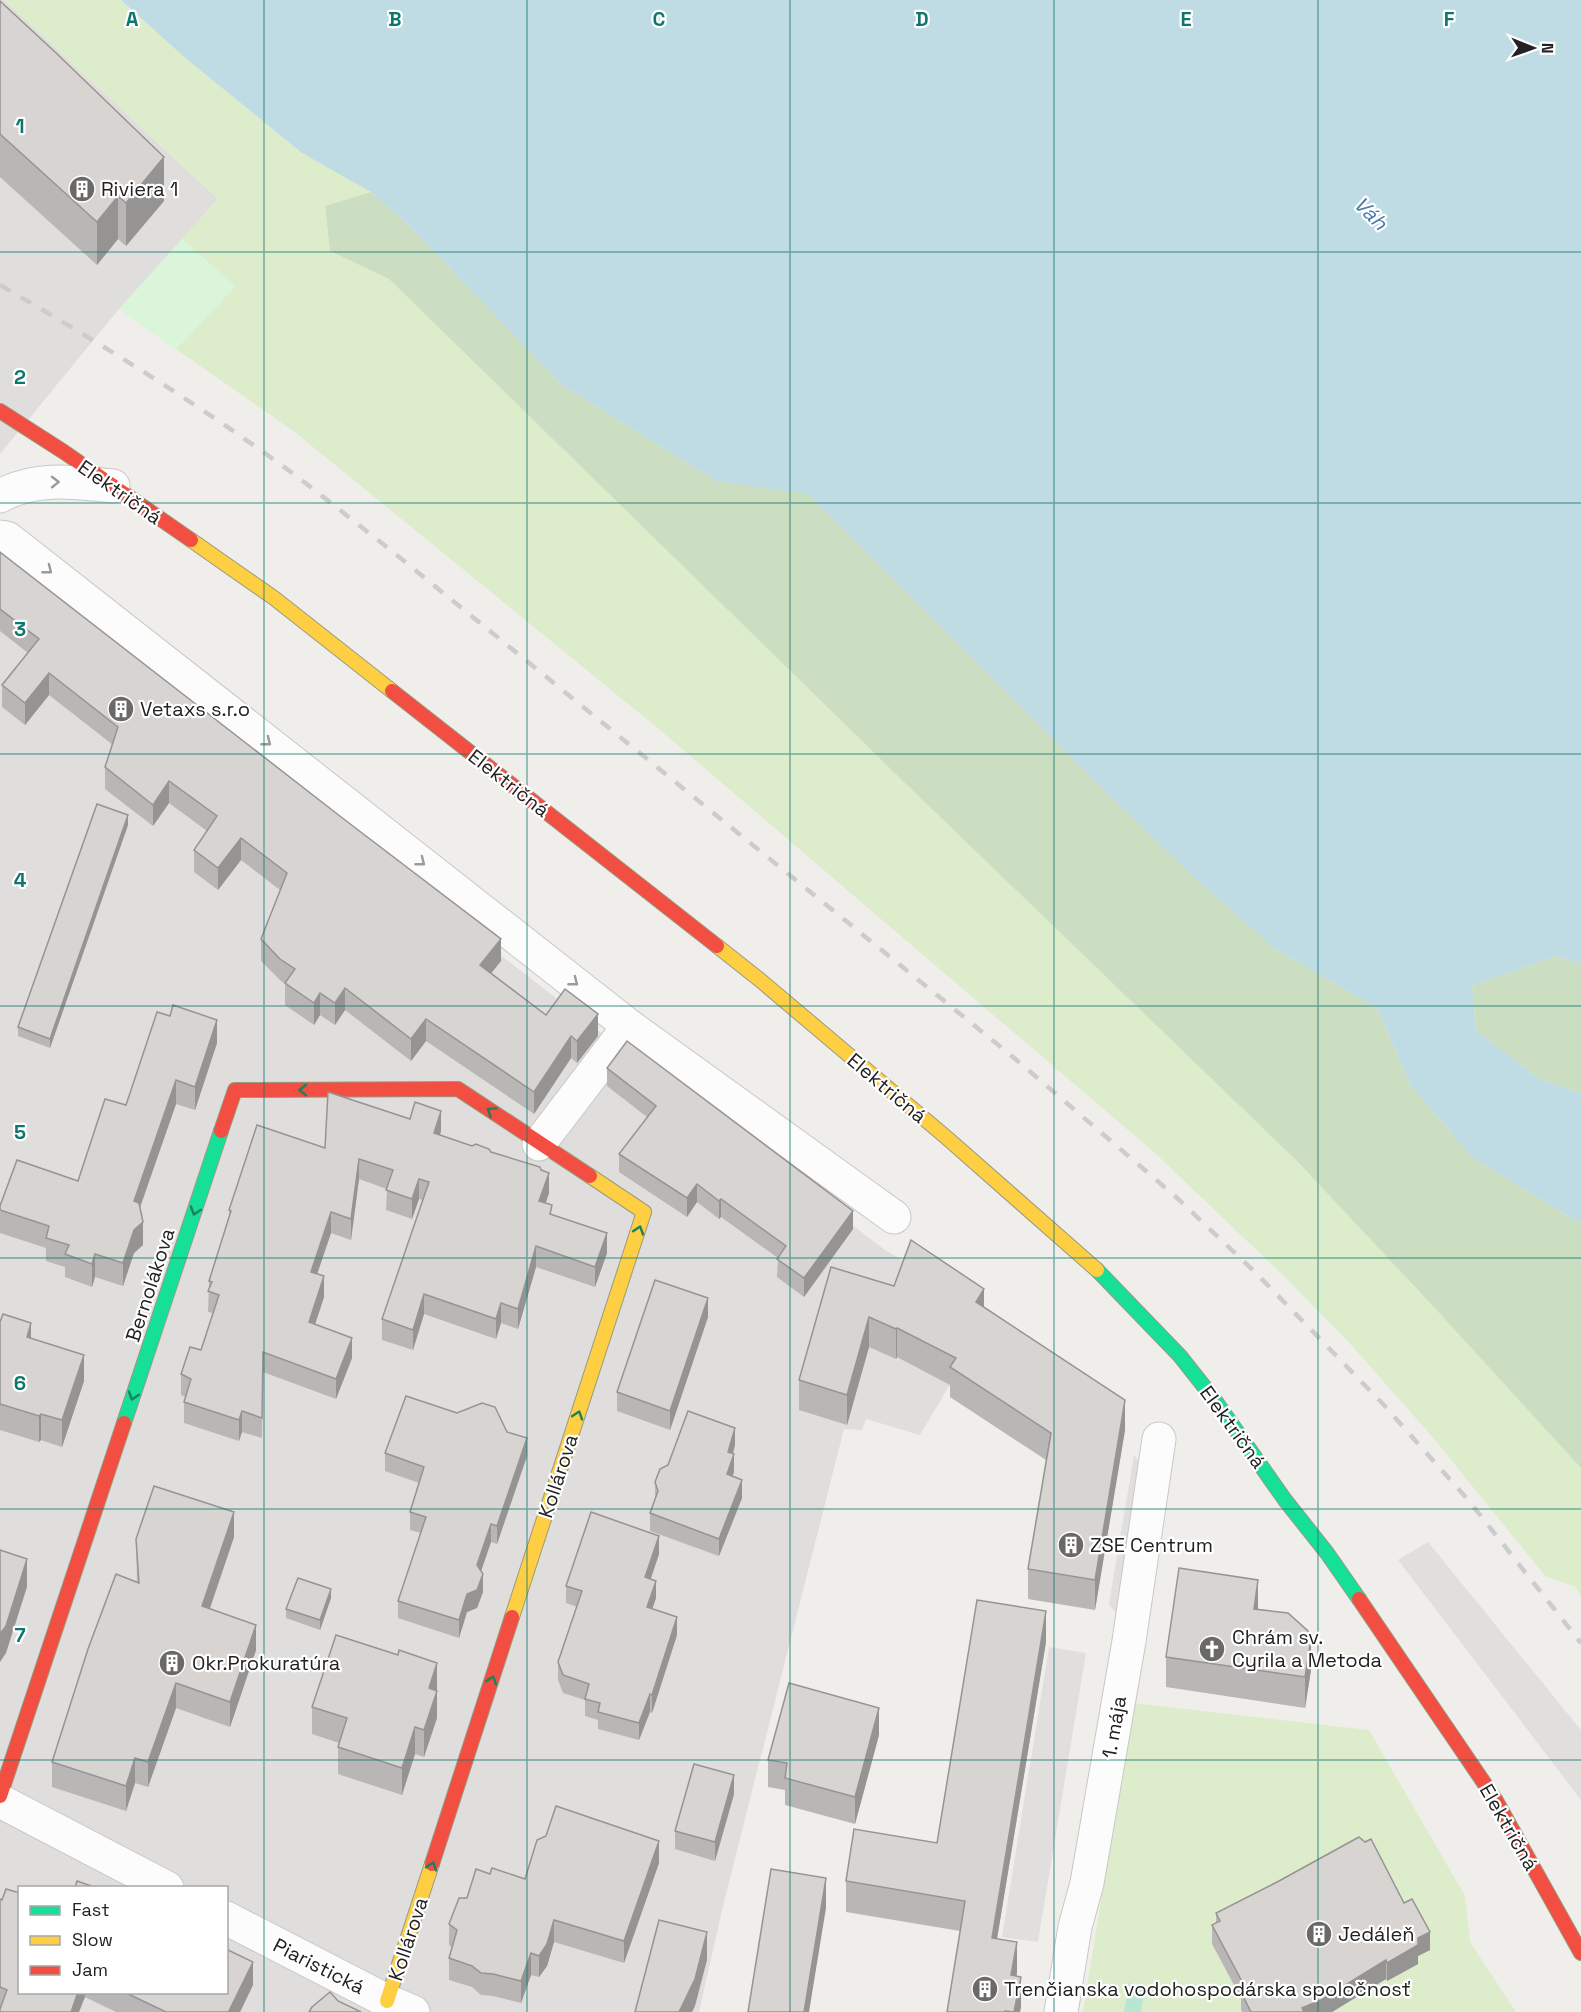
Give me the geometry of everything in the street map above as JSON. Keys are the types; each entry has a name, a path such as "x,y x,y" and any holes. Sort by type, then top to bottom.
{"main road":[{"name":"Električná","path":"0,413 113,486 274,598 760,980 1096,1269 1180,1356 1214,1399 1285,1500 1327,1553 1494,1799 1581,1953"},
{"name":"Bernolákova","path":"0,1796 235,1090 458,1089 539,1144"},
{"name":"Kollárova","path":"400,2007 645,1212 539,1144"}],"street":[{"path":"0,496 17,488 41,482 72,481 113,486"},
{"path":"0,537 7,538 630,1026 894,1217"},
{"path":"539,1144 630,1026"},
{"name":"1. mája","path":"1061,2012 1075,1927 1087,1883 1129,1641 1159,1440"},
{"path":"0,1801 165,1886"},
{"name":"Piaristická","path":"228,1919 400,2007"}],"shaded area":[{"path":"0,0 4,0 218,199 119,309 0,454"},
{"path":"0,568 885,1250 993,1312 920,1435 866,1419 862,1430 844,1429 724,1902 699,2012 0,2012"},
{"path":"1134,1455 1150,1477 1127,1628 1109,1604"},
{"path":"1428,1542 1581,1730 1581,1800 1398,1560"},
{"path":"1049,1647 1086,1653 1038,1942 1002,1937"}],"green space":[{"path":"4,0 121,0 183,56 302,153 371,192 325,206 330,251 389,279 906,784 1298,1162 1581,1468 1581,1595 1574,1586 1546,1577 1435,1440 1355,1349 1286,1278 1156,1154 654,725 296,433 119,309 218,199"},
{"path":"371,192 408,224 562,385 716,481 808,493 1118,804 1193,876 1274,948 1377,1008 1411,1086 1473,1158 1581,1224 1581,1468 1298,1162 906,784 389,279 330,251 325,206"},
{"path":"182,239 236,286 176,350 119,309"},
{"path":"1556,956 1581,964 1581,1093 1539,1079 1476,1030 1472,986"},
{"path":"1133,1703 1369,1730 1465,1896 1470,1942 1516,2012 1083,2012"},
{"path":"1129,1983 1145,1986 1141,2012 1124,2012"}],"water":[{"name":"Váh","path":"121,0 1581,0 1581,964 1556,956 1472,986 1476,1030 1539,1079 1581,1093 1581,1224 1473,1158 1411,1086 1377,1008 1274,948 1193,876 808,494 716,481 562,385 408,224 371,192 302,153 183,56"}],"building":[{"path":"0,1 164,157 126,203 118,196 97,222 0,134"},
{"path":"0,552 501,939 480,965 546,1015 565,989 598,1014 577,1041 571,1036 534,1092 426,1019 411,1039 345,988 335,1003 320,993 314,1003 285,983 295,969 280,959 261,939 287,873 241,838 218,868 194,850 217,816 169,781 153,805 105,767 118,727 49,673 25,703 2,685 39,639 0,609"},
{"path":"97,804 128,815 50,1039 18,1027"},
{"path":"173,1005 217,1020 195,1087 176,1080 134,1201 139,1203 143,1222 134,1230 123,1263 95,1254 92,1264 65,1254 69,1245 46,1238 49,1226 0,1210 17,1160 78,1181 105,1099 126,1105 157,1012 170,1016"},
{"path":"627,1041 853,1211 804,1278 777,1259 786,1246 721,1199 719,1201 697,1184 687,1198 619,1154 656,1106 607,1068"},
{"path":"328,1092 410,1119 415,1102 441,1111 434,1133 472,1146 476,1144 491,1152 540,1167 541,1170 549,1173 539,1201 552,1205 550,1214 607,1233 595,1267 536,1246 518,1309 501,1303 496,1319 424,1294 413,1330 382,1319 429,1182 419,1179 412,1199 386,1190 393,1170 359,1159 351,1219 331,1212 311,1272 324,1276 309,1322 352,1338 336,1379 263,1352 262,1418 242,1411 239,1420 184,1402 191,1379 181,1374 190,1347 201,1350 219,1295 208,1291 212,1282 209,1281 257,1125 325,1148"},
{"path":"911,1240 984,1289 976,1302 1125,1400 1095,1580 1028,1569 1051,1433 950,1367 956,1358 897,1328 869,1317 847,1395 799,1380 831,1267 894,1286"},
{"path":"655,1280 708,1298 670,1411 617,1392"},
{"path":"3,1314 31,1323 27,1337 84,1355 62,1420 41,1414 39,1416 0,1404 0,1322"},
{"path":"406,1396 457,1413 482,1403 495,1407 507,1432 527,1438 497,1526 491,1524 477,1565 483,1574 477,1590 467,1594 459,1620 398,1601 426,1517 410,1512 424,1467 385,1453"},
{"path":"688,1411 735,1428 728,1452 734,1454 727,1474 742,1480 719,1539 650,1513 658,1491 655,1482 660,1469 668,1465"},
{"path":"154,1486 234,1512 202,1606 256,1625 230,1702 176,1683 148,1762 135,1758 126,1786 52,1762 88,1649 116,1574 139,1583 136,1539"},
{"path":"591,1512 659,1536 645,1577 656,1581 647,1607 677,1617 652,1695 650,1694 639,1723 598,1712 600,1703 585,1699 589,1684 563,1675 558,1662 582,1591 566,1586"},
{"path":"0,1550 27,1559 6,1626 0,1634"},
{"path":"1179,1568 1258,1580 1254,1609 1288,1613 1308,1631 1311,1639 1305,1677 1166,1657"},
{"path":"298,1578 331,1589 320,1620 286,1609"},
{"path":"977,1600 1046,1611 992,1938 1017,1942 1011,1975 1021,1977 1014,2012 947,2012 965,1901 846,1881 854,1829 937,1843"},
{"path":"336,1635 398,1655 399,1650 437,1663 429,1688 437,1691 424,1730 415,1727 402,1768 338,1747 347,1718 312,1707"},
{"path":"789,1683 879,1708 855,1797 785,1778 787,1763 768,1760"},
{"path":"694,1764 734,1775 715,1842 675,1831"},
{"path":"556,1806 659,1841 624,1941 554,1920 547,1944 539,1956 531,1953 521,1981 481,1973 472,1966 449,1958 457,1930 449,1924 459,1898 467,1898 476,1869 490,1874 492,1868 525,1879 537,1840 546,1836"},
{"name":"Jedáleň","path":"1359,1837 1365,1842 1371,1839 1404,1903 1412,1899 1430,1932 1418,1938 1418,1945 1387,1963 1386,1960 1321,2000 1302,2008 1304,2012 1251,2012 1241,1992 1246,1989 1212,1925 1220,1921 1216,1913"},
{"path":"771,1869 826,1878 804,2012 748,2012"},
{"path":"77,1881 91,1886 75,1886"},
{"path":"6,1889 18,1892 18,1994 77,1994 71,2012 0,2012 7,1990 0,1987 0,1899 2,1900"},
{"path":"659,1920 707,1932 695,1979 679,2012 635,2012"},
{"path":"228,1950 253,1962 229,2011 231,2012 166,2012 128,1994 228,1994"},
{"path":"330,1992 338,2001 361,2012 309,2012"}],"railway":[{"path":"0,285 184,398 316,491 1013,1057 1175,1196 1256,1273 1383,1404 1469,1501 1581,1643"}],"traffic: fast":[{"path":"124,1423 221,1131"},
{"path":"1097,1270 1180,1356 1214,1399 1285,1500 1327,1553 1359,1599"}],"traffic: slow":[{"path":"191,540 274,598 392,691"},
{"path":"717,946 947,1138 1097,1270"},
{"path":"512,1617 644,1212 590,1176"},
{"path":"387,2001 432,1864"}],"traffic: jam":[{"path":"0,411 64,452 191,540"},
{"path":"392,691 717,946"},
{"path":"221,1131 235,1090 458,1089 590,1176"},
{"path":"0,1796 124,1423"},
{"path":"1359,1599 1495,1799 1581,1953"},
{"path":"432,1864 512,1617"}],"place":[{"name":"Riviera 1","path":"82,189"},
{"name":"Vetaxs s.r.o","path":"121,709"},
{"name":"ZSE Centrum","path":"1071,1545"},
{"name":"Chrám sv. Cyrila a Metoda","path":"1212,1649"},
{"name":"Okr.Prokuratúra","path":"172,1663"},
{"name":"Jedáleň","path":"1319,1934"},
{"name":"Trenčianska vodohospodárska spoločnosť","path":"985,1989"}]}
